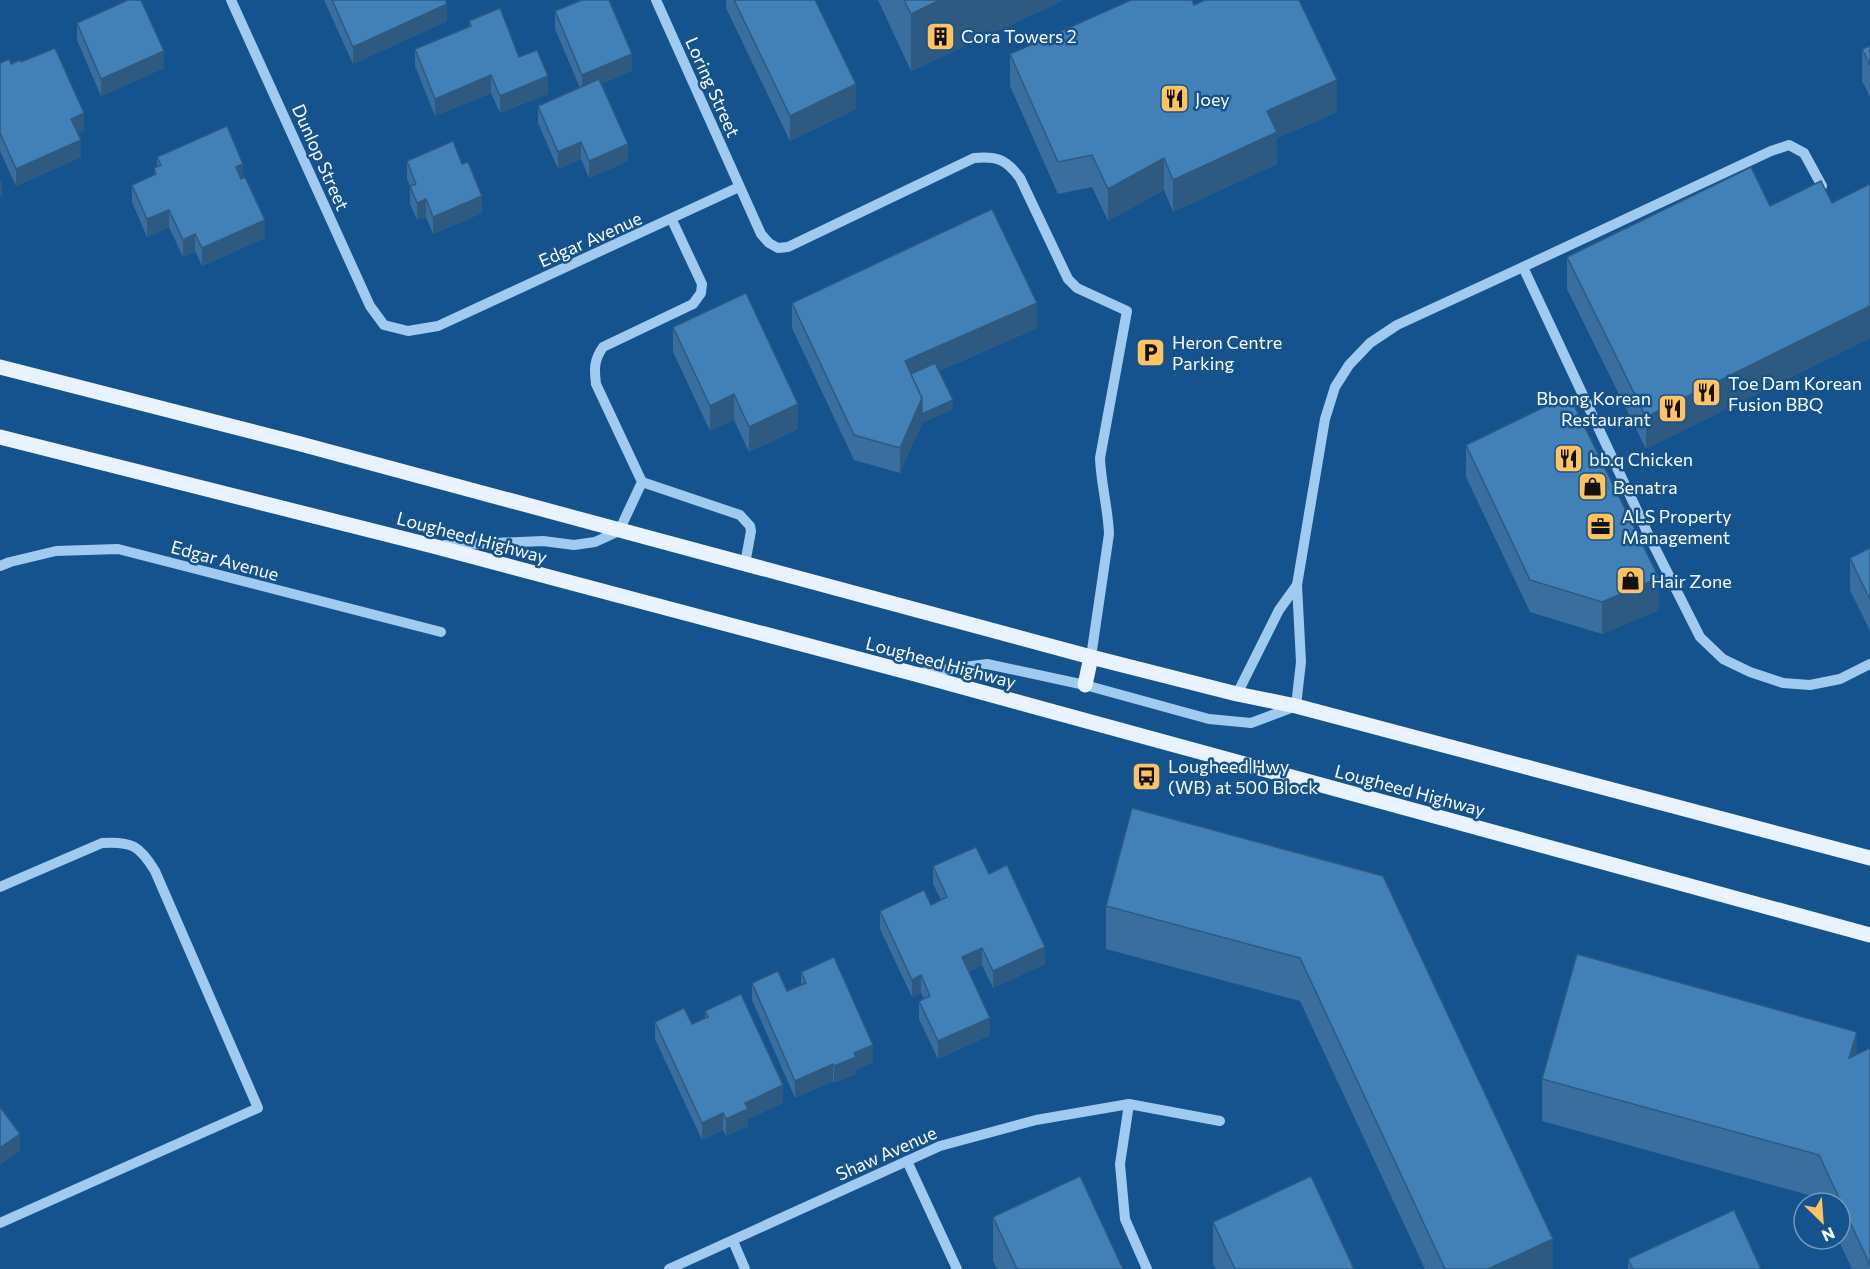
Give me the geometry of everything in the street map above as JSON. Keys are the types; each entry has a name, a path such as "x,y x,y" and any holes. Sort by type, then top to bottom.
{"main road":[{"path":"0,367 309,446 1091,657 1237,694 1296,706 1870,858"},
{"name":"Lougheed Highway","path":"0,436 434,546 915,674 1870,935"},
{"path":"1085,686 1091,657"}],"street":[{"name":"Dunlop Street","path":"231,0 370,306 384,325"},
{"name":"Loring Street","path":"656,0 739,187 761,234 769,243 778,248 788,247 974,158 991,157 1009,163 1020,177 1068,279 1077,288 1127,311 1100,458 1109,517 1109,534 1091,657"},
{"path":"915,674 987,664 1085,686 1209,719 1251,723 1296,706 1301,662 1298,585 1326,418 1335,387 1349,365 1370,343 1396,325 1771,150 1789,145 1804,153 1822,186"},
{"name":"Edgar Avenue","path":"384,325 408,331 438,326 672,220 739,187"},
{"path":"672,220 702,284 701,293 693,304 603,346 596,357 594,369 596,384 642,482 740,515 750,526 745,564"},
{"path":"1523,267 1649,536 1700,637 1723,659 1750,672 1783,683 1810,686 1840,679 1870,664"},
{"path":"434,546 543,541 574,545 595,542 619,531 642,482"},
{"name":"Edgar Avenue","path":"0,566 56,551 118,549 441,632"},
{"path":"1237,694 1279,610 1298,585"},
{"path":"0,888 102,843 129,844 145,854 155,871 258,1108 0,1223"},
{"path":"1129,1104 1120,1164 1125,1220 1147,1269"},
{"name":"Shaw Avenue","path":"669,1269 940,1146 1036,1120 1129,1104 1220,1121"},
{"path":"906,1161 957,1269"},
{"path":"733,1241 745,1269"}],"building":[{"path":"128,0 141,0 164,51 101,79 77,23"},
{"path":"332,0 445,0 447,4 353,47"},
{"path":"582,0 609,0 632,54 582,75 555,11"},
{"path":"734,0 815,0 856,84 790,116"},
{"path":"904,0 940,0 911,14"},
{"name":"Joey","path":"1131,0 1192,0 1194,5 1205,0 1299,0 1337,80 1267,111 1277,132 1173,180 1164,158 1108,189 1092,155 1058,162 1010,54"},
{"path":"500,8 519,57 537,50 548,76 500,96 491,75 435,99 415,49 471,26 469,21"},
{"path":"1870,46 1870,65 1862,49"},
{"path":"55,48 84,113 71,119 81,140 16,169 0,133 0,63 9,59 11,64 20,60 21,62"},
{"path":"599,79 628,144 589,161 581,142 558,152 538,106"},
{"path":"227,126 243,164 236,167 241,179 245,177 265,220 202,248 195,234 183,240 169,210 147,219 132,185 156,174 154,168 161,165 157,157"},
{"path":"453,141 462,164 468,162 482,196 433,217 426,199 417,203 410,186 416,184 407,161"},
{"path":"1751,167 1770,206 1821,181 1832,203 1870,184 1870,306 1646,417 1567,257"},
{"path":"992,209 1037,303 905,361 922,398 900,448 854,435 792,303"},
{"path":"746,293 798,404 749,427 734,394 710,406 673,327"},
{"path":"935,363 953,400 922,414 922,398 911,374"},
{"path":"1569,395 1659,578 1602,602 1530,580 1466,445"},
{"path":"1870,548 1870,600 1850,558"},
{"path":"1132,808 1383,876 1553,1239 1488,1269 1445,1269 1300,958 1106,906"},
{"path":"976,847 989,874 1007,865 1045,947 993,971 982,948 962,957 990,1018 938,1041 919,1001 930,996 921,975 912,980 880,911 924,890 931,905 947,897 933,866"},
{"path":"1577,954 1857,1032 1849,1058 1870,1048 1870,1265 1852,1226 1852,1191 1836,1191 1819,1155 1542,1079"},
{"path":"834,957 873,1045 854,1053 856,1057 834,1066 833,1064 795,1081 752,983 778,971 787,991 806,983 801,972"},
{"path":"741,994 783,1085 745,1103 748,1109 726,1119 723,1113 702,1123 655,1022 684,1008 692,1024 708,1017 705,1011"},
{"path":"0,1107 20,1134 0,1148"},
{"path":"1080,1176 1123,1269 1017,1269 993,1217"},
{"path":"1311,1176 1354,1269 1235,1269 1213,1222"},
{"path":"1734,1210 1761,1269 1633,1269 1628,1259"}],"place":[{"name":"Cora Towers 2","path":"940,36"},
{"name":"Joey","path":"1174,99"},
{"name":"Heron Centre Parking","path":"1151,352"},
{"name":"Toe Dam Korean Fusion BBQ","path":"1707,393"},
{"name":"Bbong Korean Restaurant","path":"1672,408"},
{"name":"bb.q Chicken","path":"1568,459"},
{"name":"Benatra","path":"1592,487"},
{"name":"ALS Property Management","path":"1601,526"},
{"name":"Hair Zone","path":"1630,581"},
{"name":"Lougheed Hwy (WB) at 500 Block","path":"1147,776"}]}
